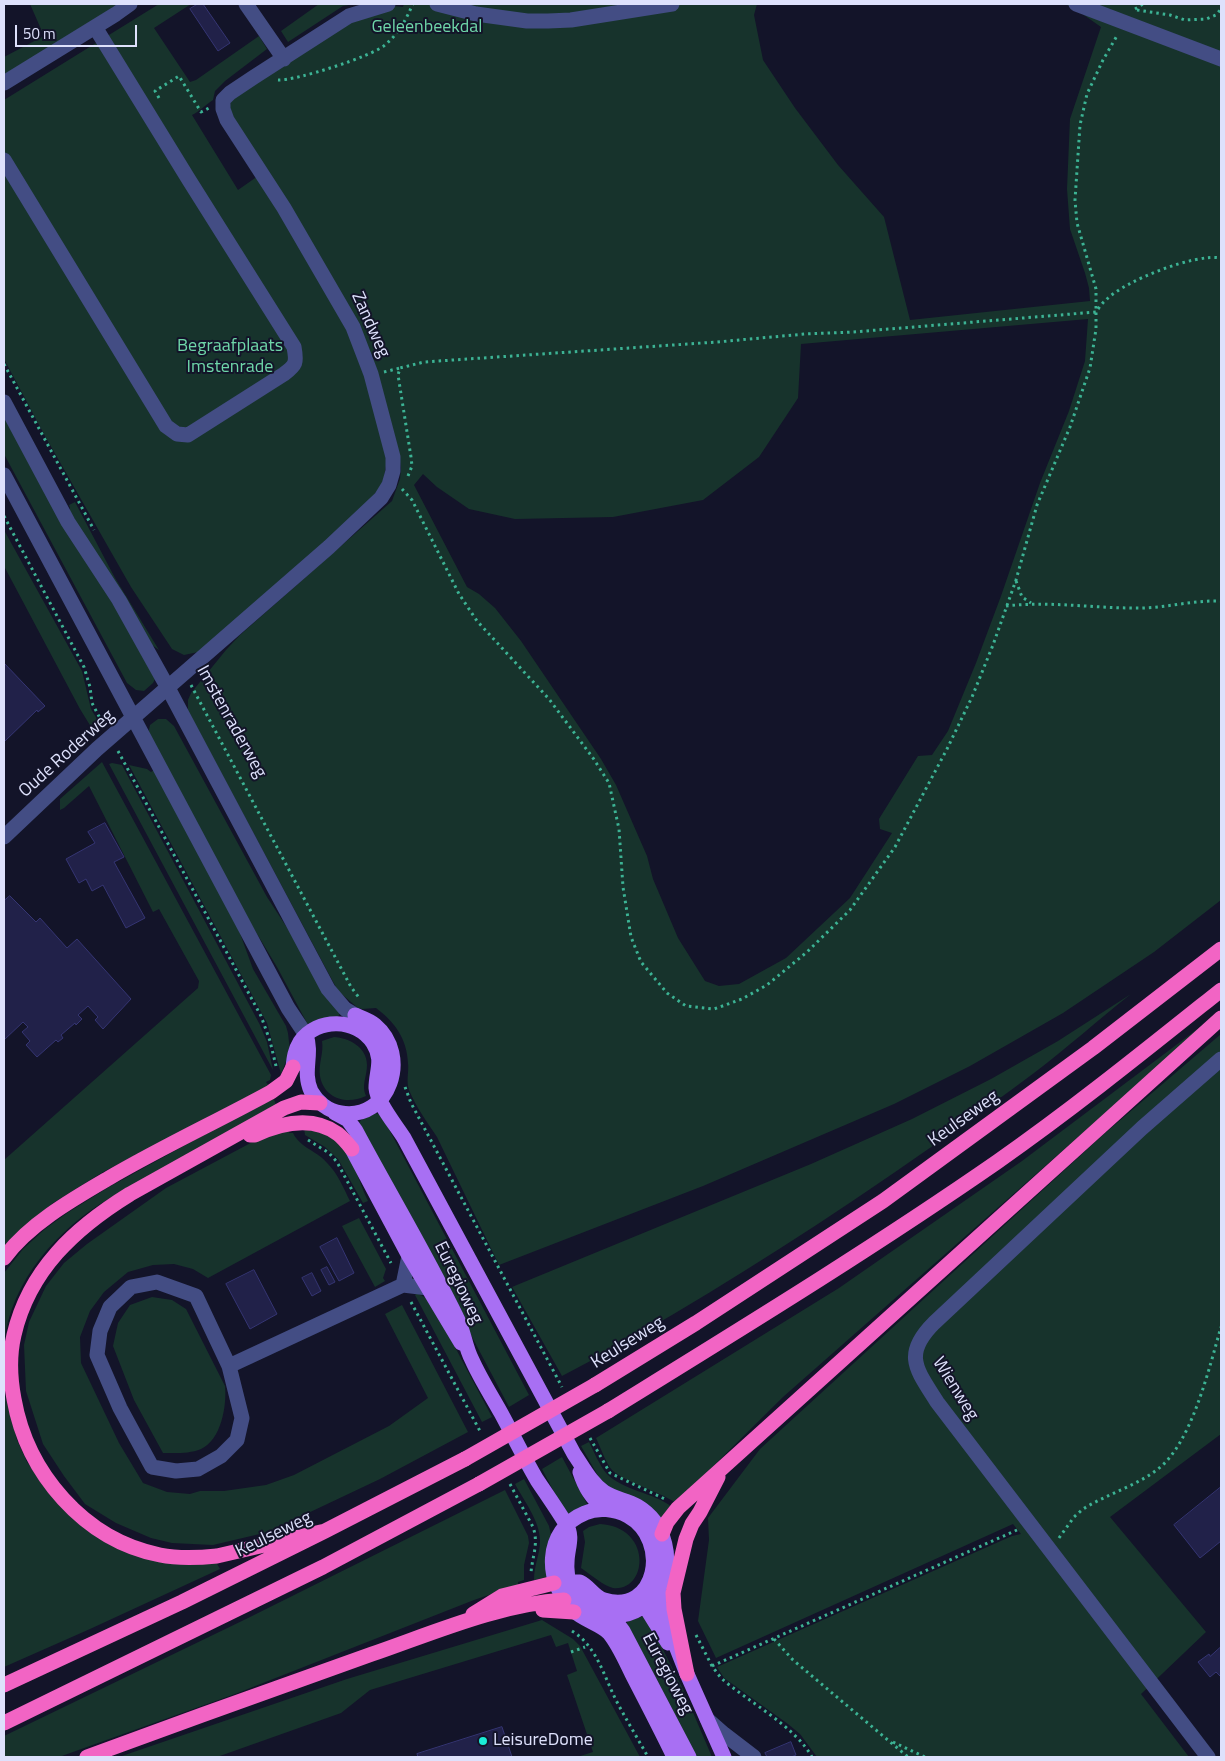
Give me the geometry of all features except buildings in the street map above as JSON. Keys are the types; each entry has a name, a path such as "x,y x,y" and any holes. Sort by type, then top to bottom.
{"highway":[{"name":"Keulseweg","path":"4,1685 182,1602 325,1531 465,1459 595,1385 704,1318 883,1201 1093,1048 1221,950"},
{"path":"4,1723 323,1567 479,1484 608,1411 820,1280 998,1161 1112,1077 1221,990"},
{"path":"662,1534 666,1522 678,1508 1221,1018"},
{"path":"4,1258 36,1226 74,1198 146,1157 271,1092 286,1081 293,1067"},
{"path":"320,1103 309,1101 292,1105 234,1136 109,1207 69,1239 53,1256 29,1295 14,1337 10,1369 16,1411 28,1447 38,1466 52,1487 76,1512 124,1543 160,1555 199,1558 216,1556 325,1531"},
{"path":"234,1136 255,1135 285,1123 314,1124 338,1135 352,1148"},
{"path":"687,1674 674,1609 673,1593 686,1539 692,1524 722,1469"},
{"path":"458,1624 502,1596 561,1582"},
{"path":"87,1757 247,1698 458,1624 525,1605 564,1600"},
{"path":"458,1624 509,1618 545,1610 577,1606"}],"main road":[{"path":"306,1035 310,1054 307,1080 312,1092 320,1103 335,1113 355,1114 373,1106 380,1100 389,1086 394,1064 388,1042 359,1008"},
{"path":"293,1067 297,1048 306,1035 314,1029 332,1024 350,1026 366,1035 373,1043 379,1060 376,1088 380,1100"},
{"name":"Euregioweg","path":"389,1086 404,1138"},
{"name":"Euregioweg","path":"380,1100 404,1138 574,1454 604,1492 645,1511 662,1534"},
{"name":"Euregioweg","path":"335,1113 348,1120 356,1130 458,1320 471,1359 536,1478 567,1525"},
{"path":"352,1148 428,1288 471,1359"},
{"name":"Euregioweg","path":"574,1454 584,1486 604,1509"},
{"name":"Euregioweg","path":"536,1478 556,1529 558,1540"},
{"path":"644,1599 654,1566 652,1547 644,1529 630,1516 621,1512 604,1509 588,1512 573,1519 558,1540 552,1559 561,1582 564,1600 598,1619 625,1615 659,1589 666,1572 667,1562 667,1552 662,1534"},
{"path":"567,1525 571,1541 561,1582 577,1606"},
{"path":"561,1582 580,1582 599,1598 610,1601 644,1599"},
{"name":"Euregioweg","path":"659,1589 659,1604 687,1674 724,1757"},
{"name":"Euregioweg","path":"644,1599 687,1674"},
{"name":"Euregioweg","path":"598,1619 622,1654 674,1757"},
{"name":"Euregioweg","path":"598,1619 617,1623 623,1631 689,1757"}],"street":[{"path":"4,82 130,4"},
{"path":"246,4 284,59"},
{"path":"223,100 254,77 349,16 388,4"},
{"path":"437,4 476,14 548,22 672,4"},
{"path":"1076,4 1221,59"},
{"path":"4,160 166,426 178,434 188,434 294,366 296,358 294,348 95,27"},
{"name":"Zandweg","path":"168,688 329,547 381,498 389,485 393,471 393,458 371,374 354,327 284,208 227,120 223,109 223,100"},
{"path":"4,402 68,522 119,600 168,688 328,989 345,1009 359,1008"},
{"path":"4,475 288,1008 306,1035"},
{"name":"Oude Roderweg","path":"4,837 168,688"},
{"path":"288,1008 297,1048"},
{"name":"Wienweg","path":"1208,1757 932,1395 916,1365 915,1359 922,1335 934,1323 1142,1128 1221,1059"},
{"path":"403,1285 410,1256"},
{"path":"157,1282 196,1296 229,1366 242,1418 237,1440 221,1456 198,1469 176,1471 152,1467 120,1408 98,1354 100,1331 110,1307 131,1287 157,1282"},
{"path":"229,1366 403,1285 428,1288"},
{"name":"Euregioweg","path":"706,1718 754,1757"}],"path":[{"path":"254,77 281,80 299,77 329,69 384,47 403,28 413,4"},
{"path":"1134,9 1136,4"},
{"path":"1134,9 1143,4"},
{"path":"1134,9 1170,15 1185,20 1206,19 1216,15 1221,9"},
{"path":"389,485 404,490 412,500 459,594 478,621 549,699 593,758 609,783 619,829 623,887 631,937 641,962 667,993 686,1006 714,1009 742,999 759,990 807,952 850,910 895,847 947,749 972,697 1016,580 1036,505 1070,427 1090,368 1096,329 1096,289 1077,223 1075,200 1080,125 1087,94 1103,60 1125,22"},
{"path":"144,107 159,99 155,91 179,76 201,112 223,100"},
{"path":"389,485 400,484 405,481 412,466 398,375 400,368 424,362 853,332 1096,312 1106,299 1144,277 1183,263 1221,258"},
{"path":"4,364 94,531"},
{"path":"4,516 84,667 90,687 92,703 261,1016 282,1084"},
{"path":"1016,580 1022,596 1031,603"},
{"path":"1006,606 1031,603 1134,608 1170,606 1199,601 1221,601"},
{"name":"Imstenraderweg","path":"183,673 196,693 351,987 359,1008"},
{"path":"1050,1550 1074,1517 1084,1509 1156,1471 1173,1454 1183,1438 1196,1406 1221,1327"},
{"path":"712,1666 1029,1524"},
{"path":"774,1639 793,1660 908,1757"},
{"path":"571,1652 585,1648"},
{"path":"890,1741 925,1757"}],"green space":[{"path":"30,4 119,4 4,75 4,57 44,36"},
{"name":"Begraafplaats Imstenrade","path":"159,4 191,4 154,28 190,82 196,80 259,36 267,49 225,81 215,91 213,100 192,115 238,190 258,176 345,318 390,443 383,483 368,503 203,651 184,655 172,649 131,587 45,436 4,359 4,100"},
{"path":"319,4 355,4 343,6 288,42 281,31"},
{"name":"Geleenbeekdal","path":"404,4 757,4 754,15 763,60 795,108 838,165 884,217 910,320 1090,301 1085,273 1070,229 1067,189 1070,119 1101,27 1074,8 1064,4 1221,4 1221,900 1154,952 1063,1013 970,1066 894,1104 703,1186 499,1265 437,1137 409,1090 407,1054 399,1032 389,1019 376,1008 358,1008 338,991 188,711 188,700 191,693 240,635 392,501 400,479 401,468 398,449 375,374 229,110 232,96 301,42 394,6 403,7","holes":["1088,319 1085,361 1069,411 1040,483 1001,596 948,731 932,755 918,756 879,819 880,829 892,833 850,898 786,958 739,984 719,986 705,981 678,938 653,879 647,856 616,785 601,759 521,641 495,608 479,594 467,587 414,485 423,474 437,487 469,509 515,519 613,517 703,500 759,457 798,398 801,344"]},
{"path":"4,413 108,593 155,679 144,691 136,690 127,683 4,454"},
{"path":"75,502 115,578 159,650 152,645 70,516 69,505"},
{"path":"4,530 82,671 91,709 100,724 101,729 96,735 80,709 4,566"},
{"path":"158,719 166,719 174,726 267,897 340,1013 338,1017 311,1025 307,1023 277,967 242,909 148,734 150,725"},
{"path":"102,762 271,1075 270,1080 266,1082 269,1086 103,1172 53,1203 4,1246 4,1160 198,988 199,981 159,909 153,912 89,786 60,810 60,799"},
{"path":"109,764 122,765 260,1025 267,1042 273,1070"},
{"path":"129,765 147,769 151,772 154,770 234,917 253,969 286,1026 290,1051 281,1074 267,1023"},
{"path":"1131,994 1034,1073 943,1139 851,1202 709,1293 636,1336 562,1376 512,1287 811,1164 912,1119 991,1079 1058,1041"},
{"path":"1220,1012 783,1397 676,1503 661,1494 625,1479 612,1470 596,1438 839,1288 1022,1161"},
{"path":"1221,1034 1221,1434 1110,1517 1206,1632 1141,1694 1189,1757 817,1757 800,1734 724,1678 717,1667 1012,1536 1021,1534 1013,1524 716,1658 698,1621 709,1540 708,1518 760,1449 1104,1134"},
{"path":"334,1037 351,1042 361,1048 364,1053 367,1065 364,1085 366,1096 359,1099 344,1100 331,1095 322,1084 320,1067 322,1041"},
{"path":"273,1097 277,1107 125,1189 72,1225 55,1241 27,1278 8,1320 4,1343 4,1273 23,1249 45,1229 67,1213 109,1187"},
{"path":"376,1113 382,1116 529,1395 509,1407 359,1123 361,1120"},
{"path":"304,1128 323,1133 341,1145 352,1162 368,1201 363,1203 338,1159 325,1147 305,1135"},
{"path":"288,1129 289,1133 293,1133 300,1142 332,1168 350,1201 208,1278 193,1269 174,1264 153,1265 128,1272 104,1292 90,1311 80,1337 81,1363 119,1443 143,1483 167,1492 190,1494 200,1491 224,1491 266,1485 294,1475 389,1426 428,1398 385,1314 402,1305 468,1432 380,1479 268,1532 213,1545 172,1543 151,1538 116,1523 85,1504 43,1444 26,1391 24,1345 29,1322 46,1286 64,1263 87,1244 166,1188 260,1138"},
{"path":"359,1218 386,1269 383,1278 385,1281 375,1287 342,1226"},
{"path":"417,1293 426,1298 447,1332 492,1417 482,1422 415,1295"},
{"path":"152,1297 172,1300 186,1309 225,1386 224,1412 218,1430 208,1445 196,1451 163,1453 134,1400 113,1346 118,1323 130,1305"},
{"path":"4,1392 17,1440 27,1462 53,1498 69,1515 109,1543 216,1562 220,1569 4,1667"},
{"path":"589,1442 603,1469 613,1479 672,1507 661,1519 613,1491 601,1481 581,1446"},
{"path":"562,1457 587,1504 570,1515 566,1515 542,1469"},
{"path":"524,1479 549,1526 551,1535 547,1577 534,1580 540,1541 534,1519 515,1484"},
{"path":"505,1490 528,1536 529,1543 524,1565 524,1580 518,1582 518,1585 474,1600 235,1694 59,1757 4,1757 4,1736 246,1619"},
{"path":"600,1524 617,1528 629,1536 637,1547 640,1559 638,1570 633,1580 625,1587 609,1587 581,1568 585,1542 583,1531"},
{"path":"644,1616 647,1618 683,1689 712,1757 693,1757 626,1624 628,1621"},
{"path":"542,1620 573,1639 580,1646 640,1757 577,1757 593,1752 567,1675 577,1671 568,1643 556,1647 551,1635 370,1690 341,1713 217,1757 119,1757 347,1679"}],"place":[{"name":"LeisureDome","path":"483,1741"}]}
